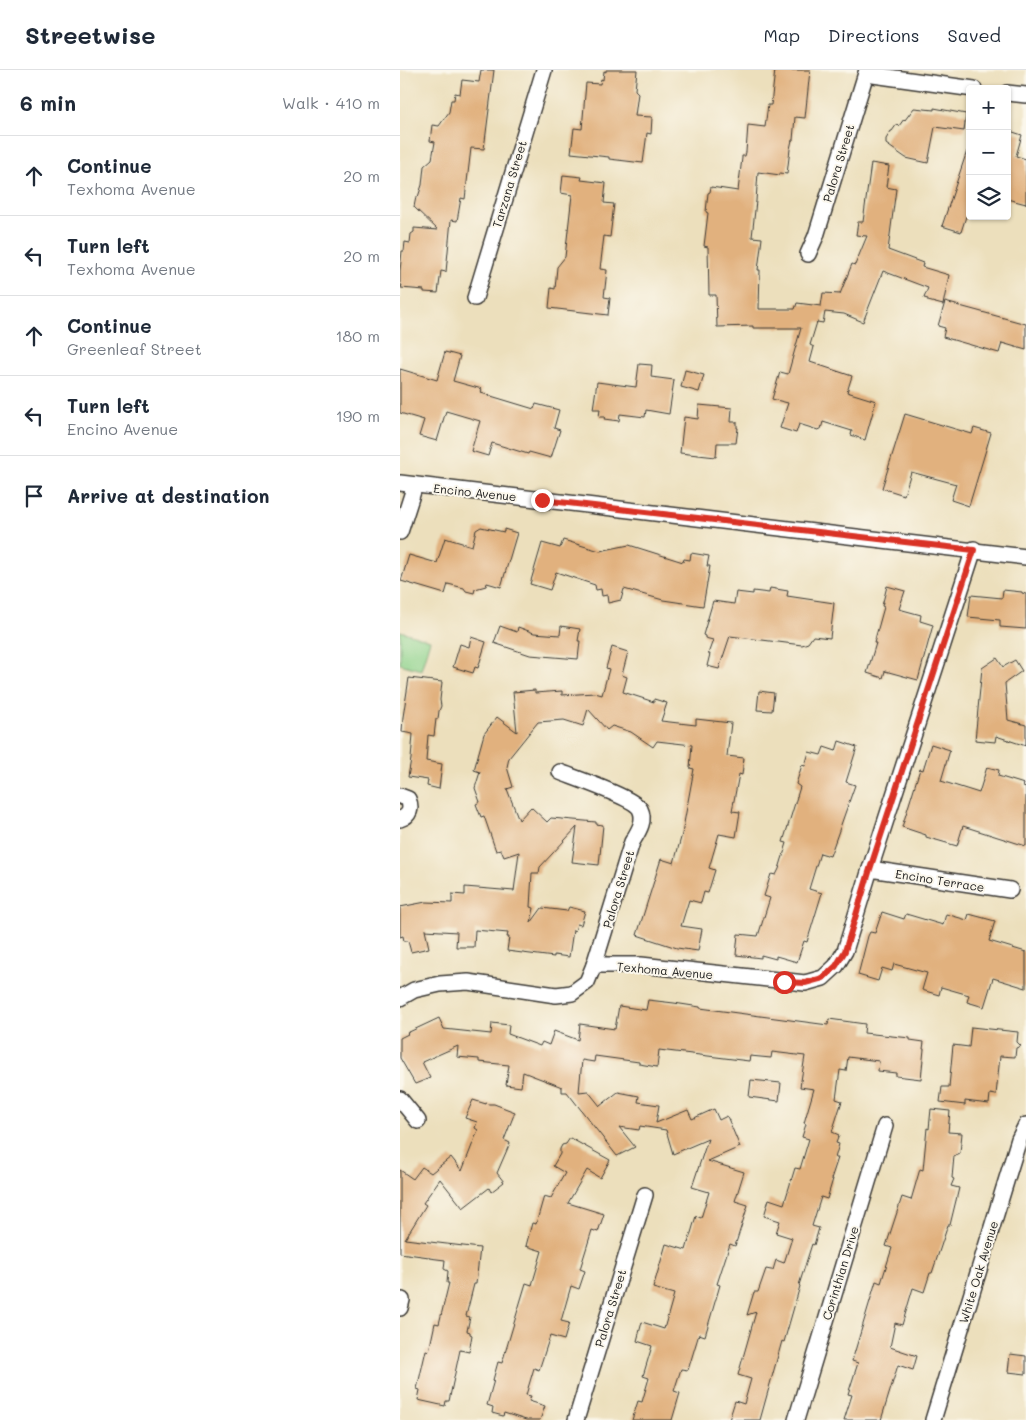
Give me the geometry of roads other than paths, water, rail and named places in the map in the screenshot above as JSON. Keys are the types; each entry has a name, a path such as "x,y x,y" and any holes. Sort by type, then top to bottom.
{"street":[{"name":"Tarzana Street","path":"475,298 544,70"},
{"path":"866,72 966,88"},
{"name":"Palora Street","path":"808,254 816,236 866,72"},
{"path":"1011,94 1026,96"},
{"path":"400,532 407,484"},
{"name":"Encino Avenue","path":"407,484 1026,556"},
{"name":"Texhoma Avenue","path":"594,965 641,965 805,983 823,978 836,966 845,951 974,550"},
{"name":"Palora Street","path":"560,772 629,800 640,809 642,821 640,829 632,842 594,965"},
{"path":"400,796 408,799 411,805 410,812 400,819"},
{"name":"Encino Terrace","path":"870,869 1010,890"},
{"path":"400,998 414,990 440,984 468,982 556,995 572,994 587,982 594,965"},
{"path":"400,1099 418,1121"},
{"name":"White Oak Avenue","path":"933,1420 1019,1139 1026,1125"},
{"name":"Corinthian Drive","path":"796,1420 884,1126"},
{"name":"Palora Street","path":"576,1420 645,1195"}]}
